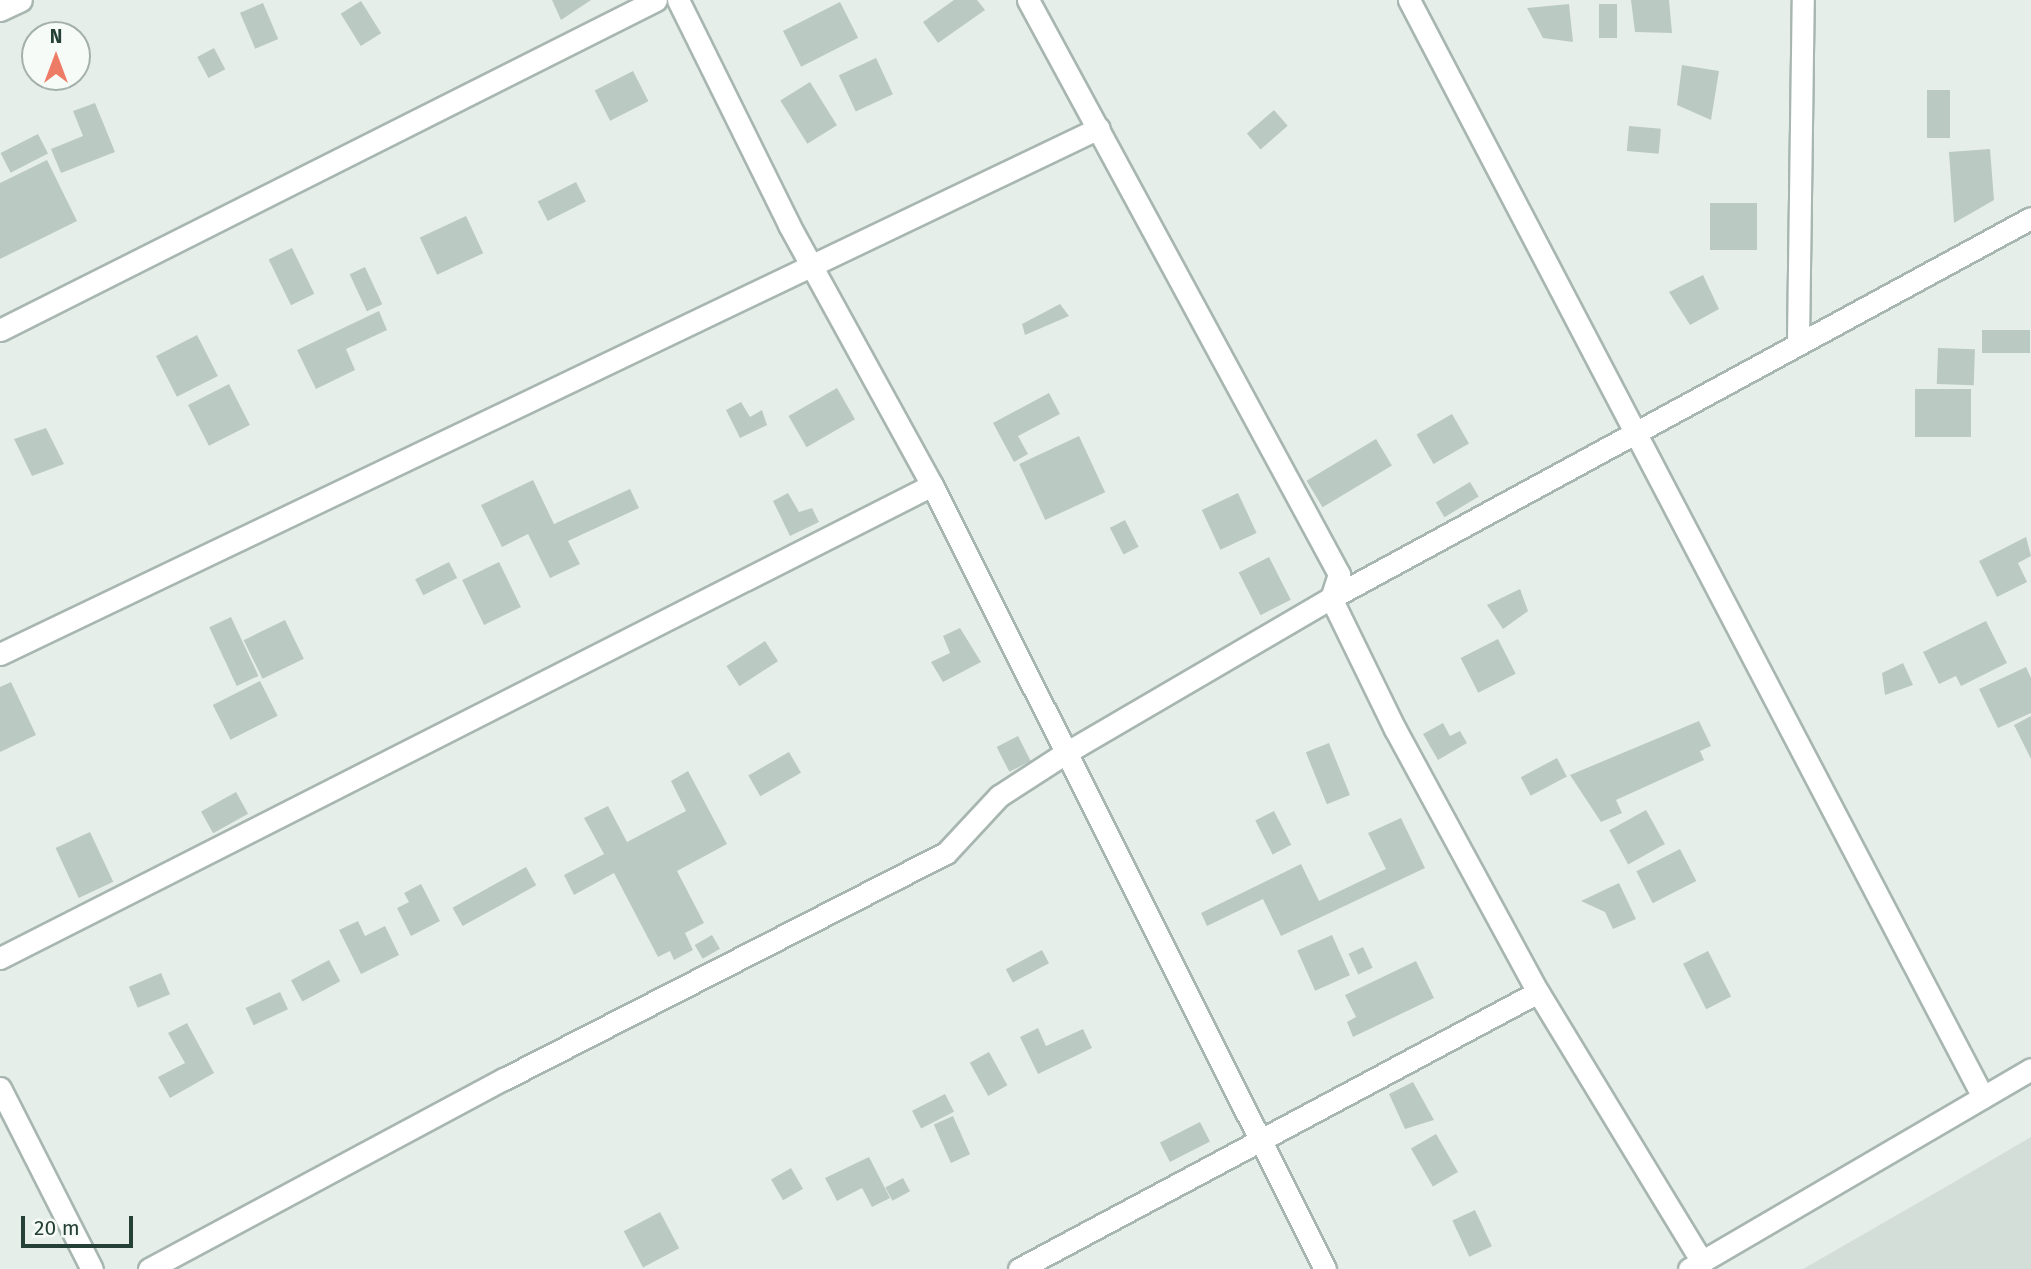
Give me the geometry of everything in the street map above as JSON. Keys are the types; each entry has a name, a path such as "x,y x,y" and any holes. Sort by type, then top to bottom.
{"street":[{"path":"0,10 21,0"},
{"path":"0,330 656,0"},
{"path":"678,0 813,265 932,485 1064,754 1325,1269"},
{"path":"1028,0 1100,128 1339,574 1331,598 1395,729 1538,992 1695,1265 2031,1069"},
{"path":"1409,0 1983,1097"},
{"path":"1798,340 1803,0"},
{"path":"0,654 1100,128"},
{"path":"149,1269 504,1079 946,853 999,796 1064,754 1331,598 1798,340 2031,218"},
{"path":"0,958 932,485"},
{"path":"1019,1269 1258,1139 1538,992"},
{"path":"0,1088 92,1269"}],"shaded area":[{"path":"2031,1137 2031,1269 1803,1269 1949,1185"}],"building":[{"path":"552,0 591,0 561,20"},
{"path":"954,0 977,0 985,10 938,43 923,22"},
{"path":"1631,0 1669,0 1672,33 1635,32"},
{"path":"361,1 381,33 361,46 341,14"},
{"path":"840,2 858,38 801,67 783,31"},
{"path":"263,3 278,39 255,49 240,13"},
{"path":"1569,4 1573,42 1543,38 1527,8"},
{"path":"1599,4 1617,4 1617,38 1599,38"},
{"path":"214,48 225,69 208,78 197,57"},
{"path":"876,58 893,94 856,112 839,75"},
{"path":"1682,65 1719,71 1711,120 1677,105"},
{"path":"633,71 648,101 610,121 595,91"},
{"path":"810,82 837,125 807,144 780,101"},
{"path":"1927,90 1950,90 1950,138 1927,138"},
{"path":"95,103 115,152 61,173 51,149 83,136 73,111"},
{"path":"1274,110 1288,126 1261,149 1247,134"},
{"path":"1629,126 1661,129 1659,154 1627,151"},
{"path":"38,134 48,154 11,173 1,153"},
{"path":"1990,149 1994,200 1954,223 1949,152"},
{"path":"47,160 77,221 0,259 0,183"},
{"path":"576,182 586,202 548,221 538,202"},
{"path":"1710,203 1757,203 1757,250 1710,250"},
{"path":"466,216 483,253 437,275 420,238"},
{"path":"292,248 314,294 291,305 269,259"},
{"path":"365,267 382,304 367,311 350,274"},
{"path":"1703,275 1719,309 1690,325 1669,292"},
{"path":"1060,304 1069,316 1025,335 1022,324"},
{"path":"379,311 387,330 346,349 355,370 316,389 297,350"},
{"path":"1982,330 2030,330 2030,353 1982,353"},
{"path":"197,335 218,376 177,397 156,356"},
{"path":"1938,348 1975,349 1974,385 1937,384"},
{"path":"229,384 250,425 209,446 188,405"},
{"path":"837,388 855,419 807,447 789,416"},
{"path":"1915,389 1971,389 1971,437 1915,437"},
{"path":"1049,393 1060,414 1018,436 1028,454 1014,462 993,423"},
{"path":"741,402 750,417 762,410 767,425 740,438 726,410"},
{"path":"1452,414 1469,443 1433,464 1416,434"},
{"path":"46,428 64,464 32,476 14,439"},
{"path":"1079,436 1105,492 1045,520 1019,464"},
{"path":"1376,439 1392,466 1323,507 1307,481"},
{"path":"533,480 554,524 630,489 639,508 568,541 580,564 550,578 528,534 502,547 481,505"},
{"path":"1470,482 1479,497 1444,517 1436,503"},
{"path":"788,493 799,512 812,508 819,522 790,536 773,501"},
{"path":"1238,493 1257,533 1220,550 1202,510"},
{"path":"1125,520 1139,547 1123,554 1110,528"},
{"path":"2026,537 2031,556 2018,563 2027,582 1997,597 1979,561"},
{"path":"1269,557 1291,600 1260,615 1239,572"},
{"path":"449,562 457,578 423,595 415,579"},
{"path":"499,562 521,607 484,625 462,580"},
{"path":"1520,589 1528,611 1503,629 1487,605"},
{"path":"231,617 258,676 237,686 209,627"},
{"path":"285,620 304,659 263,679 244,640"},
{"path":"1986,621 2007,663 1961,686 1956,676 1939,684 1923,652"},
{"path":"960,628 981,662 943,682 931,662 950,653 943,636"},
{"path":"1498,639 1516,674 1478,693 1461,658"},
{"path":"765,641 778,661 739,686 726,666"},
{"path":"1903,663 1913,685 1885,695 1882,673"},
{"path":"2026,667 2031,678 2031,713 1998,728 1979,689"},
{"path":"260,681 278,716 230,740 213,705"},
{"path":"11,682 36,735 0,752 0,687"},
{"path":"2031,716 2031,759 2014,725"},
{"path":"1699,721 1711,746 1700,751 1704,760 1616,800 1622,813 1601,822 1570,775"},
{"path":"1443,723 1450,736 1460,731 1467,743 1438,760 1423,734"},
{"path":"1018,736 1031,761 1009,772 997,747"},
{"path":"1329,743 1350,795 1327,804 1306,752"},
{"path":"789,752 801,773 760,796 748,776"},
{"path":"1557,758 1567,777 1531,796 1521,777"},
{"path":"688,771 727,844 677,871 704,923 685,933 693,950 674,960 670,951 658,957 614,873 574,895 564,875 604,854 584,818 608,806 627,842 686,811 671,781"},
{"path":"236,792 248,814 213,833 201,811"},
{"path":"1646,810 1665,844 1628,864 1609,830"},
{"path":"1274,811 1291,845 1273,854 1255,821"},
{"path":"1401,818 1425,868 1281,936 1263,899 1207,926 1201,913 1301,864 1319,901 1386,869 1368,833"},
{"path":"90,832 113,882 79,898 56,848"},
{"path":"1680,849 1696,881 1653,903 1636,871"},
{"path":"526,867 536,885 463,926 453,908"},
{"path":"1619,883 1636,919 1613,929 1605,912 1581,901"},
{"path":"421,884 440,921 411,936 397,908 409,902 404,893"},
{"path":"358,921 365,936 385,926 399,955 361,974 339,930"},
{"path":"712,935 720,949 703,959 695,945"},
{"path":"1332,935 1350,975 1315,991 1297,950"},
{"path":"1363,947 1373,968 1358,975 1348,954"},
{"path":"1042,950 1049,963 1013,982 1006,969"},
{"path":"1708,951 1731,996 1706,1009 1683,964"},
{"path":"329,960 340,981 302,1001 291,980"},
{"path":"1416,961 1434,998 1353,1037 1347,1022 1356,1017 1345,995"},
{"path":"161,973 170,994 138,1008 129,987"},
{"path":"280,992 288,1009 254,1025 246,1008"},
{"path":"187,1023 214,1073 170,1098 158,1077 185,1063 168,1033"},
{"path":"1038,1028 1046,1046 1083,1029 1092,1048 1038,1074 1020,1037"},
{"path":"989,1052 1007,1085 988,1096 970,1063"},
{"path":"1413,1082 1434,1120 1405,1129 1389,1094"},
{"path":"945,1094 954,1112 921,1129 912,1111"},
{"path":"953,1116 970,1154 951,1163 934,1125"},
{"path":"1200,1122 1210,1142 1170,1162 1160,1142"},
{"path":"1436,1134 1458,1172 1433,1187 1411,1148"},
{"path":"869,1157 890,1198 872,1207 862,1188 837,1201 825,1178"},
{"path":"791,1168 803,1189 783,1200 771,1180"},
{"path":"903,1178 910,1191 892,1201 885,1187"},
{"path":"1475,1210 1492,1246 1469,1257 1452,1221"},
{"path":"660,1212 679,1248 643,1267 624,1231"}]}
